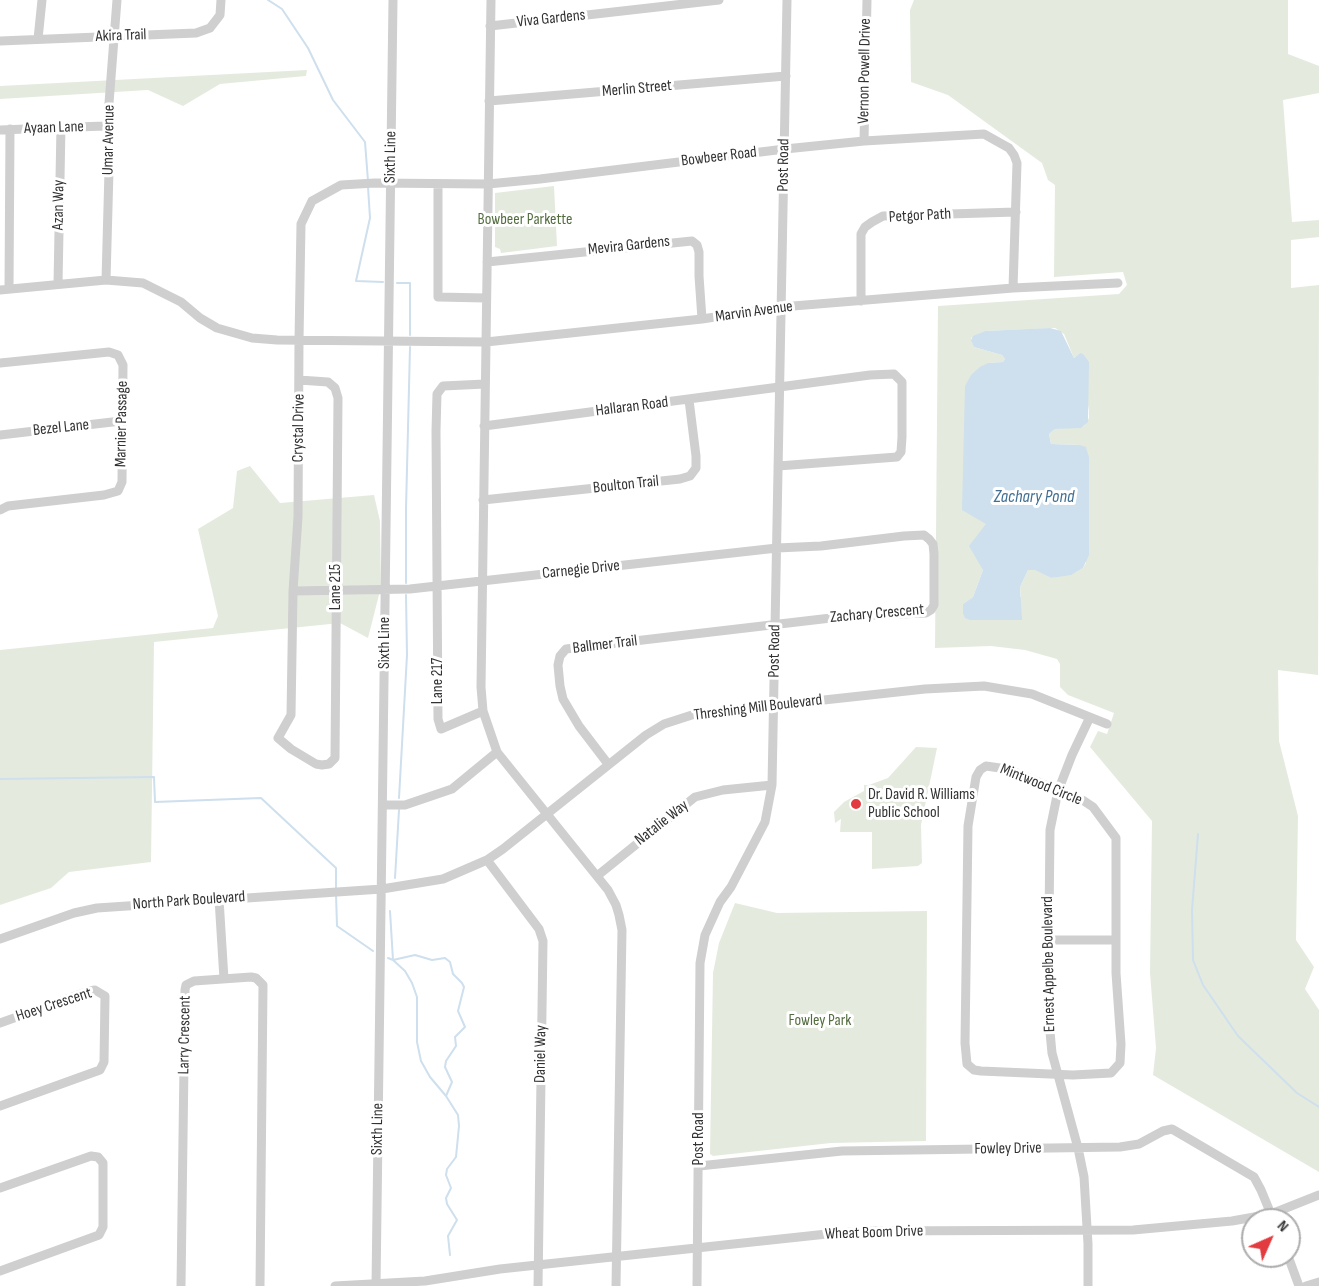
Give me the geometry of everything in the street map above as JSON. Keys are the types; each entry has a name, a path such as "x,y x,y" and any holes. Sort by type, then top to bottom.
{"street":[{"path":"38,39 42,0"},
{"name":"Umar Avenue","path":"106,280 110,134 107,129 117,0"},
{"name":"Akira Trail","path":"0,41 196,33 210,28 220,15 221,0"},
{"name":"Sixth Line","path":"376,1284 393,0"},
{"path":"490,0 482,581 481,687 483,711 498,752 597,876 616,905 622,930 616,1286"},
{"path":"628,0 628,10"},
{"name":"Viva Gardens","path":"490,26 719,0"},
{"name":"Post Road","path":"697,1286 700,963 705,935 720,902 731,887 761,829 769,807 772,785 787,0"},
{"name":"Vernon Powell Drive","path":"864,141 867,0"},
{"name":"Merlin Street","path":"489,102 786,76"},
{"name":"Azan Way","path":"58,284 61,126"},
{"name":"Ayaan Lane","path":"5,129 104,126 107,129"},
{"path":"5,129 5,289"},
{"name":"Bowbeer Road","path":"391,185 488,184 864,141 984,134 1009,148 1017,163 1013,288"},
{"name":"Crystal Drive","path":"278,738 291,716 293,591 298,517 301,224 312,201 341,185 375,183 391,185"},
{"path":"438,184 438,297 486,298"},
{"name":"Petgor Path","path":"861,301 861,234 872,222 883,216 1016,212"},
{"name":"Mevira Gardens","path":"487,262 692,241 697,245 699,252 702,319"},
{"name":"Marvin Avenue","path":"5,289 106,280 143,283 181,302 200,318 217,328 252,338 486,342 702,319 781,307 1013,288 1118,283"},
{"name":"Marnier Passage","path":"0,363 109,352 118,356 123,365 122,482 118,491 104,495 8,506 0,510"},
{"name":"Hallaran Road","path":"484,426 870,375 894,375 902,381 903,437 901,452 897,457 778,466"},
{"name":"Lane 215","path":"278,738 316,764 329,764 335,758 337,392 328,382 299,380"},
{"path":"438,586 437,394 443,386 485,384"},
{"name":"Boulton Trail","path":"483,500 680,479 690,476 696,468 696,456 689,400"},
{"name":"Bezel Lane","path":"0,435 121,421"},
{"name":"Zachary Crescent","path":"776,625 848,616 926,613 934,605 933,544 924,535 822,546 777,548"},
{"name":"Carnegie Drive","path":"293,591 385,590 438,586 777,548"},
{"name":"Lane 217","path":"438,586 438,719 441,729 483,711"},
{"name":"Ballmer Trail","path":"608,764 579,726 563,699 558,665 560,656 566,649 776,625"},
{"name":"Threshing Mill Boulevard","path":"382,889 432,882 457,874 487,860 646,735 670,722 695,714 925,689 984,686 1032,693 1107,724"},
{"name":"Ernest Appelbe Boulevard","path":"1088,1286 1088,1230 1084,1177 1057,1074 1048,1024 1048,940 1049,841 1058,791 1090,717"},
{"path":"384,805 405,805 452,789 498,752"},
{"name":"Mintwood Circle","path":"990,766 1017,773 1084,801 1093,807 1116,838 1116,940 1121,1040 1120,1063 1113,1072 1057,1074 974,1070 966,1061 968,826 976,777 983,768 990,766"},
{"name":"Natalie Way","path":"597,876 695,797 723,790 772,785"},
{"name":"Daniel Way","path":"487,860 539,929 543,941 538,1286"},
{"name":"North Park Boulevard","path":"0,939 83,910 382,889"},
{"path":"219,899 224,979"},
{"path":"1048,940 1116,940"},
{"name":"Larry Crescent","path":"181,1286 186,985 194,981 256,978 262,985 260,1286"},
{"name":"Hoey Crescent","path":"0,1023 89,991 95,990 105,996 104,1062 100,1070 0,1106"},
{"name":"Fowley Drive","path":"699,1166 842,1151 1120,1147 1139,1144 1168,1130 1177,1131 1254,1177 1268,1208"},
{"path":"0,1188 91,1156 98,1157 103,1163 103,1227 99,1235 0,1271"},
{"name":"Wheat Boom Drive","path":"1291,1208 1319,1195"},
{"name":"Wheat Boom Drive","path":"335,1286 426,1280 539,1265 866,1231 1139,1230 1241,1220"},
{"path":"1292,1268 1299,1286"},
{"path":"1306,1286 1319,1282"}],"green space":[{"path":"914,0 1288,0 1288,54 1319,66 1319,93 1283,100 1292,222 1319,220 1319,237 1291,240 1291,288 1319,285 1318,675 1278,670 1279,741 1298,816 1296,940 1314,967 1305,989 1319,1010 1319,1172 1153,1075 1156,1048 1150,973 1152,821 1090,747 1098,731 1107,734 1114,713 1068,695 1060,687 1060,664 1057,659 1025,650 991,646 935,648 938,306 1119,294 1127,285 1123,272 1054,277 1055,185 1048,180 1042,163 948,95 911,82 910,10","holes":["1055,328 1064,334 1074,358 1080,353 1089,418 1084,426 1055,429 1049,434 1051,444 1079,445 1086,563 1083,568 1074,573 1051,578 1036,570 1028,570 1020,587 1021,597 963,604 973,597 983,570 986,524 988,363 1003,362 1005,359 1002,355 974,347 971,338 985,331"]},
{"path":"307,70 306,76 220,84 183,106 148,90 0,99 0,86"},
{"name":"Bowbeer Parkette","path":"554,186 557,246 501,253 500,249 495,247 495,193"},
{"path":"250,466 280,503 374,495 380,521 381,587 368,638 340,623 154,642 151,862 69,872 51,888 0,905 0,650 213,628 218,616 198,529 233,508 237,471"},
{"path":"916,747 937,748 921,825 922,863 918,866 872,869 872,832 840,832 841,819 835,823 834,812 844,802 864,791 864,785 888,778"},
{"name":"Fowley Park","path":"735,903 777,913 927,911 926,1141 831,1143 713,1156 710,1154 713,973 719,943"}],"water":[{"name":"Zachary Pond","path":"1050,328 1061,331 1074,358 1080,353 1089,362 1088,422 1081,428 1055,429 1049,434 1051,444 1086,447 1089,457 1089,555 1083,568 1071,575 1051,578 1035,570 1028,570 1020,587 1022,620 970,620 963,614 963,604 973,597 983,570 969,546 986,524 962,510 965,386 971,375 980,367 988,363 1003,362 1005,359 1002,355 974,347 971,340 973,336 985,331"}],"waterway":[{"path":"268,0 282,9 308,48 333,100 365,142 368,181"},
{"path":"368,187 370,218 356,281 383,282"},
{"path":"397,283 410,283 410,335"},
{"path":"406,583 410,347"},
{"path":"399,798 407,655 406,595"},
{"path":"0,779 154,777 155,802 261,798 336,868 336,888"},
{"path":"395,878 399,810"},
{"path":"1198,834 1192,910 1193,960 1203,985 1238,1036 1297,1093 1319,1107"},
{"path":"336,894 337,926 373,951"},
{"path":"390,911 393,960 405,971 417,997 417,1042 421,1061 430,1077 446,1096"},
{"path":"388,958 393,960 415,955 432,960 445,958 450,962 453,974 464,987 458,1011 465,1027 455,1037 456,1046 446,1061 445,1067 452,1082 446,1096 458,1115 459,1126 456,1157 447,1169 446,1175 451,1188 446,1198 447,1204 457,1220 448,1236 450,1255"}],"place":[{"name":"Dr. David R. Williams Public School","path":"856,804"}]}
